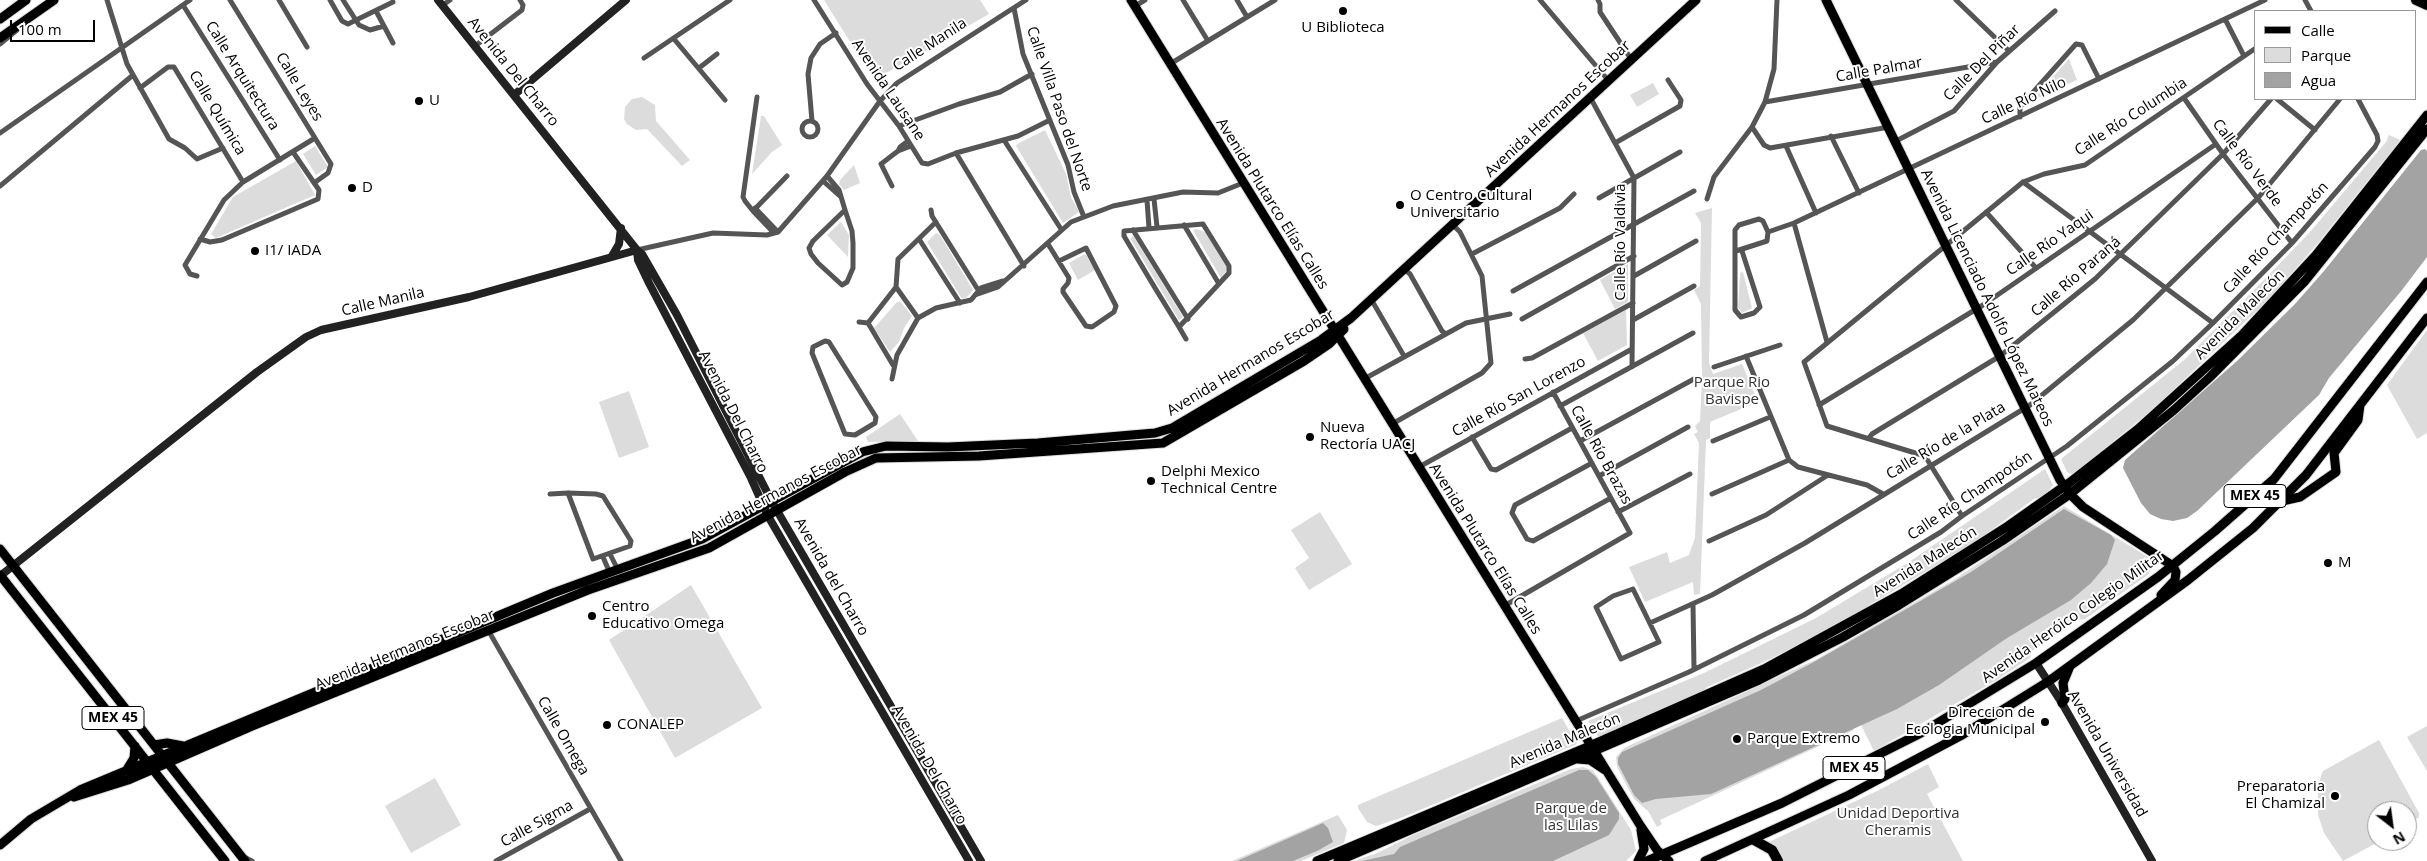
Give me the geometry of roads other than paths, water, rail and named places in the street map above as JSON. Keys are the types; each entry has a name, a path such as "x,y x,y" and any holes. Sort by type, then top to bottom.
{"highway":[{"path":"2416,0 2427,5"},
{"path":"1754,840 1772,850 1778,861"}],"main road":[{"path":"38,0 51,3"},
{"name":"Avenida Hermanos Escobar","path":"71,797 88,794 236,728 486,627 709,548 876,458 979,456 1163,443 1310,357 1696,0"},
{"name":"Avenida Licenciado Adolfo López Mateos","path":"1826,0 1910,169 2049,458 2067,490 2083,507 2173,566"},
{"path":"0,19 24,1 26,12 22,23"},
{"path":"0,38 51,3"},
{"name":"Avenida Plutarco Elías Calles","path":"1133,3 1640,825 1661,855 1669,861"},
{"name":"Avenida Malecón","path":"2067,490 2161,410 2256,321 2316,255 2427,115"},
{"name":"Avenida Malecón","path":"1317,861 1593,748 1766,668 1818,641 1965,555 2067,490 2174,410 2274,315 2320,264 2427,129"},
{"name":"Avenida Heróico Colegio Militar","path":"1647,861 1782,803 1889,750 1977,701 2036,663 2173,566 2274,478 2427,282"},
{"name":"MEX 45","path":"1705,861 1849,796 1918,760 2049,681 2156,604 2221,554 2282,501 2306,475 2427,318"},
{"name":"Avenida Hermanos Escobar","path":"486,627 553,593 708,537 862,452 886,446 948,447 1038,443 1155,433 1172,428 1336,333"},
{"path":"1241,398 1242,392 1274,371 1277,366"},
{"path":"2282,501 2300,497 2336,472 2334,453 2358,420 2360,405"},
{"path":"1108,447 1118,442 1161,438 1172,433 1172,428"},
{"path":"806,483 811,492"},
{"name":"MEX 45","path":"0,549 243,858"},
{"path":"665,553 668,562"},
{"path":"2156,604 2162,593 2175,580 2176,572 2173,566"},
{"name":"MEX 45","path":"0,575 225,861"},
{"path":"553,593 557,603"},
{"path":"2062,703 2065,699 2063,683 2070,666"},
{"name":"Avenida Hermanos Escobar","path":"165,759 183,746 236,728"},
{"path":"154,745 167,743 183,746"},
{"path":"126,771 134,758 135,746"},
{"name":"Avenida Malecón","path":"1338,861 1578,759 1593,748"},
{"path":"1578,759 1590,760 1607,771"},
{"name":"Avenida Hermanos Escobar","path":"0,845 31,819 80,790 126,771 151,766"},
{"path":"1638,861 1644,849 1640,825"}],"street":[{"path":"108,0 121,48 133,75 172,142 185,148 197,159 223,148"},
{"path":"0,133 190,0"},
{"name":"Calle Leyes","path":"230,0 332,168 314,183"},
{"path":"279,0 307,46"},
{"path":"330,0 342,22 348,24 356,22 393,2"},
{"path":"343,0 356,22 370,30 384,26"},
{"path":"440,3 450,0"},
{"path":"475,46 522,10 520,0"},
{"path":"514,95 626,0"},
{"path":"644,58 730,0"},
{"name":"Avenida Lausane","path":"814,0 922,162 928,164 956,153"},
{"name":"Calle Manila","path":"0,575 250,378 306,337 321,330 469,297 612,256 713,233 776,233 823,181 880,101 898,83 915,70 1026,0"},
{"path":"1133,3 1145,0"},
{"path":"1183,0 1208,41"},
{"path":"1237,0 1248,17"},
{"path":"1170,64 1274,0"},
{"path":"1540,0 1608,80"},
{"path":"1598,0 1600,12 1631,59"},
{"path":"1707,199 1720,168 1752,127 1765,102 1774,69 1777,0"},
{"path":"1956,0 2010,51"},
{"name":"Calle Río Nilo","path":"1768,232 1816,213 2265,0"},
{"name":"Avenida Del Charro","path":"440,3 637,250"},
{"name":"Calle Arquitectura","path":"184,5 280,160"},
{"name":"Calle Villa Paso del Norte","path":"1014,8 1018,34 1068,165 1073,187 1084,217"},
{"path":"376,11 393,42"},
{"name":"Calle Del Piñar","path":"1896,141 1954,111 1997,62 2055,11"},
{"path":"2225,19 2244,56"},
{"path":"0,44 13,35 22,23"},
{"path":"812,121 808,74 811,58 820,44 836,33"},
{"path":"674,39 725,100"},
{"path":"2020,117 2020,107 2076,44 2082,45 2099,79"},
{"name":"Calle Río Columbia","path":"1819,405 1804,362 1827,342 2023,182 2044,174 2085,165 2254,49"},
{"path":"699,68 717,54"},
{"name":"Calle Palmar","path":"1765,102 1997,62"},
{"name":"Calle Química","path":"140,88 168,67 174,67 244,182"},
{"path":"899,126 958,104 1000,92 1032,74"},
{"path":"0,186 133,75"},
{"path":"1615,143 1680,106 1681,100 1668,80"},
{"path":"757,97 743,197 776,233"},
{"name":"Calle Río Valdivia","path":"1590,97 1634,178 1632,367"},
{"name":"Calle Río Verde","path":"2184,98 2223,154 2292,243"},
{"name":"Calle Río Paraná","path":"1869,438 1872,434 2000,356 2122,255 2223,154 2270,100"},
{"path":"2278,100 2315,130"},
{"name":"Calle Río de la Plata","path":"1650,623 1693,604 1805,543 1930,464 2025,408 2133,320 2258,198 2339,100"},
{"name":"Calle Río Champotón","path":"1576,721 1694,669 1804,615 1924,543 2049,458 2173,361 2292,243 2378,141 2358,100"},
{"path":"1024,266 956,153 1023,134 1050,120"},
{"path":"1752,127 1766,147 1786,146 1830,136 1889,127"},
{"path":"1830,136 1858,193"},
{"path":"197,276 190,274 185,265 224,200 244,182 315,138"},
{"path":"1004,140 1061,229"},
{"path":"892,186 880,167 883,161 910,144"},
{"name":"Calle Río Yaqui","path":"1819,405 1977,309 2216,144"},
{"path":"1786,146 1816,213"},
{"path":"200,239 210,242 222,240 315,201 320,192 293,152"},
{"path":"1599,198 1680,152"},
{"path":"754,209 788,176"},
{"path":"827,176 839,190 852,231 854,259 851,274 847,282 842,285 818,263 809,248 813,241 845,210"},
{"path":"823,181 841,197"},
{"path":"2023,182 2213,323"},
{"path":"892,378 893,364 918,318 936,308 971,300 978,293 998,287 1024,266 1061,229 1071,222 1113,206 1183,192 1218,193 1243,183"},
{"path":"1513,291 1694,191"},
{"path":"1472,254 1560,208 1574,194"},
{"path":"1154,199 1157,227"},
{"path":"1147,200 1150,228"},
{"path":"931,210 936,222 978,293"},
{"path":"1986,212 2036,268"},
{"path":"1736,251 1764,244 1769,238 1763,221 1759,219 1739,224 1736,230 1734,310 1741,317 1754,314 1760,307 1742,250"},
{"path":"868,323 890,298 896,287 898,259 936,222"},
{"path":"1179,327 1219,284 1230,269 1207,227 1198,223 1124,231 1124,236 1186,339"},
{"path":"1794,223 1827,342"},
{"path":"1184,225 1219,284"},
{"path":"1392,424 1486,370 1491,358 1482,276 1460,232 1453,225"},
{"path":"612,256 619,244 621,228"},
{"path":"1133,230 1188,319"},
{"path":"919,239 960,303"},
{"path":"1634,276 1696,241"},
{"path":"1048,244 1070,280 1064,286 1064,292 1086,326 1092,327 1114,312 1116,306 1086,248 1060,261"},
{"name":"Avenida del Charro","path":"637,250 642,254 677,315 769,504 777,511 797,544 981,861"},
{"path":"1522,319 1634,256"},
{"path":"1404,269 1410,274 1442,331 1446,334"},
{"path":"1633,320 1694,286"},
{"path":"896,287 918,318"},
{"path":"1371,299 1404,356"},
{"path":"1525,359 1532,358 1633,303"},
{"path":"1364,379 1466,323 1510,314"},
{"path":"860,322 868,323"},
{"path":"868,323 893,364"},
{"name":"Calle Río San Lorenzo","path":"1560,406 1693,334"},
{"path":"825,341 829,342 876,419 875,423 855,435 845,434 812,353 814,347 825,341"},
{"path":"1714,367 1780,345"},
{"name":"Calle Río San Lorenzo","path":"1419,467 1632,349"},
{"path":"1746,356 1789,460 1798,467 1867,485 1883,494"},
{"path":"1580,441 1694,379"},
{"name":"Calle Río Brazas","path":"1504,606 1629,535 1628,529 1553,392"},
{"path":"1819,405 1827,426 1925,456 1962,516"},
{"path":"1713,442 1770,417"},
{"path":"1599,476 1688,427"},
{"path":"1472,437 1491,469 1499,469 1572,428"},
{"path":"1712,494 1789,460"},
{"path":"1592,463 1515,506 1512,513 1527,539 1536,539 1611,498"},
{"path":"1618,512 1690,474"},
{"path":"1709,541 1766,515 1828,476"},
{"path":"550,494 568,494 596,494 605,498 631,543 630,546 595,560 592,558 568,494"},
{"name":"Avenida Del Charro","path":"769,504 768,516 969,861"},
{"path":"788,550 797,544"},
{"path":"610,554 613,570"},
{"path":"603,557 613,570"},
{"path":"1633,589 1650,623 1659,642 1626,659 1621,659 1596,606 1613,596 1633,589"},
{"path":"1693,604 1694,669"},
{"name":"Calle Omega","path":"486,627 621,861"},
{"name":"Avenida Universidad","path":"2036,663 2062,703 2152,861"},
{"name":"Calle Sigma","path":"496,861 590,809"},
{"path":"243,858 252,861"}],"water":[{"path":"2425,149 2427,151 2427,257 2329,378 2319,395 2197,511 2187,518 2173,521 2161,519 2150,514 2141,503 2123,468 2125,460 2237,361 2295,304 2324,271 2421,150"},
{"path":"2064,509 2111,535 2115,540 2107,564 2091,583 2071,600 2007,638 1939,685 1897,709 1711,794 1656,799 1642,803 1634,795 1618,764 1618,758 1622,752 1761,690 1812,663 1971,572"},
{"name":"Parque de las Lilas","path":"1579,770 1588,770 1596,777 1619,813 1619,819 1609,835 1553,861 1362,861 1394,854 1400,847"},
{"path":"1323,823 1328,828 1333,842 1317,851 1293,861 1237,861"}],"place":[{"name":"U Biblioteca","path":"1343,11"},
{"name":"U","path":"419,101"},
{"name":"D","path":"352,188"},
{"name":"O Centro Cultural Universitario","path":"1400,205"},
{"name":"I1/ IADA","path":"255,251"},
{"name":"Nueva Rectoría UACJ","path":"1310,437"},
{"name":"Delphi Mexico Technical Centre","path":"1151,481"},
{"name":"M","path":"2328,563"},
{"name":"Centro Educativo Omega","path":"592,616"},
{"name":"Direccion de Ecologia Municipal","path":"2045,722"},
{"name":"CONALEP","path":"607,725"},
{"name":"Parque Extremo","path":"1737,739"},
{"name":"Preparatoria El Chamizal","path":"2335,796"}],"park label":[{"name":"Parque Rio Bavispe","path":"1732,392"},
{"name":"Unidad Deportiva Cheramis","path":"1898,822"}]}
